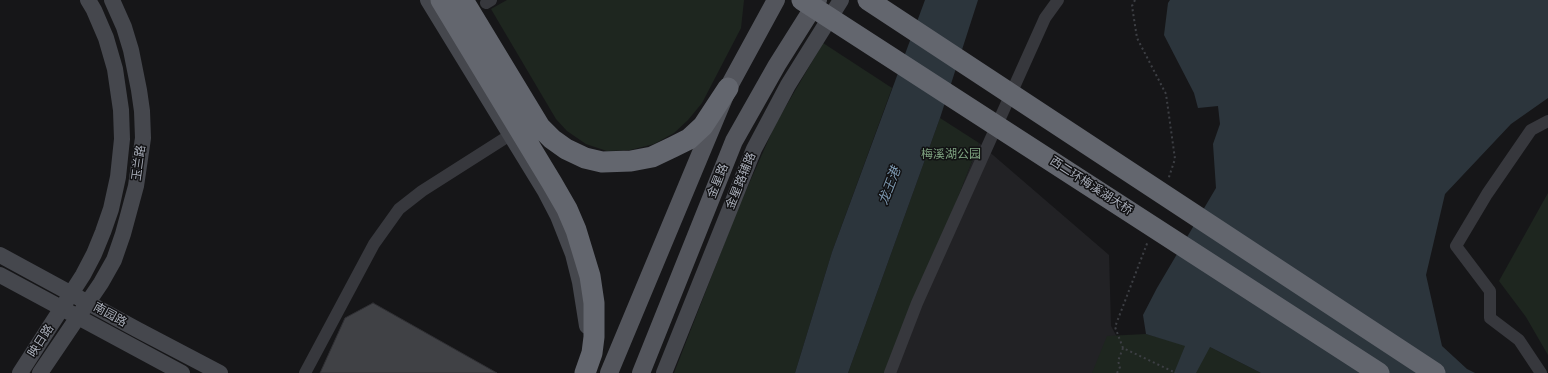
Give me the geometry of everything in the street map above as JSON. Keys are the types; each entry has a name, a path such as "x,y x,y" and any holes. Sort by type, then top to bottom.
{"highway":[{"path":"441,0 552,183 567,209 576,230 590,276 594,303 594,337 592,353 584,373"},
{"path":"463,0 540,127 552,140 566,149 586,158 602,162 631,161 652,157 689,139 703,126 728,88"},
{"name":"西二环梅溪湖大桥","path":"802,0 1379,373"},
{"path":"868,0 1435,373"}],"main road":[{"name":"玉兰路","path":"61,308 83,275 103,232 111,209 118,177 122,139 121,110 115,69 106,38 88,0"},
{"name":"玉兰路","path":"77,317 101,283 114,260 123,234 136,186 143,138 142,111 136,72 124,27 112,0"},
{"path":"428,0 448,23 510,135 552,204 563,228 580,282 587,332 584,373"},
{"path":"609,373 728,88 776,0"},
{"name":"金星路","path":"641,373 734,141 776,65 818,0"},
{"name":"金星路辅路","path":"664,373 754,149 788,85 841,0"},
{"name":"南园路","path":"0,255 220,373"},
{"name":"南园路","path":"0,275 182,373"},
{"name":"映日路","path":"20,373 61,308"},
{"name":"映日路","path":"40,373 77,317"}],"street":[{"path":"890,373 917,303 1045,18 1058,0"},
{"path":"1541,373 1519,340 1490,318 1490,291 1456,246 1487,194 1531,130 1548,121"},
{"path":"305,373 374,244 386,225 399,209 422,191 510,135"}],"path":[{"path":"1117,373 1120,367 1118,361 1123,348 1176,373"}],"shaded area":[{"path":"979,143 1109,255 1111,326 1123,348 1117,373 890,373"}],"green space":[{"path":"507,0 744,0 741,28 702,103 688,120 674,133 654,144 630,150 607,151 586,144 567,131 556,119 491,9"},
{"path":"823,43 892,88 832,252 795,373 674,373 737,211 775,125"},
{"name":"梅溪湖公园","path":"940,118 979,143 890,373 848,373"},
{"path":"1548,193 1548,355 1526,317 1499,281"},
{"path":"1146,334 1185,345 1210,347 1261,373 1092,373 1107,336"}],"water":[{"name":"龙王港","path":"925,0 978,0 940,118 848,373 795,373 832,252"},
{"path":"1170,0 1548,0 1548,98 1511,124 1445,194 1426,275 1442,346 1467,369 1475,373 1261,373 1210,347 1196,373 1174,373 1185,346 1146,334 1143,315 1157,288 1216,188 1213,144 1220,124 1218,106 1198,108 1194,93 1164,35 1168,3"}],"building":[{"path":"373,303 497,373 320,373 345,318"}]}
